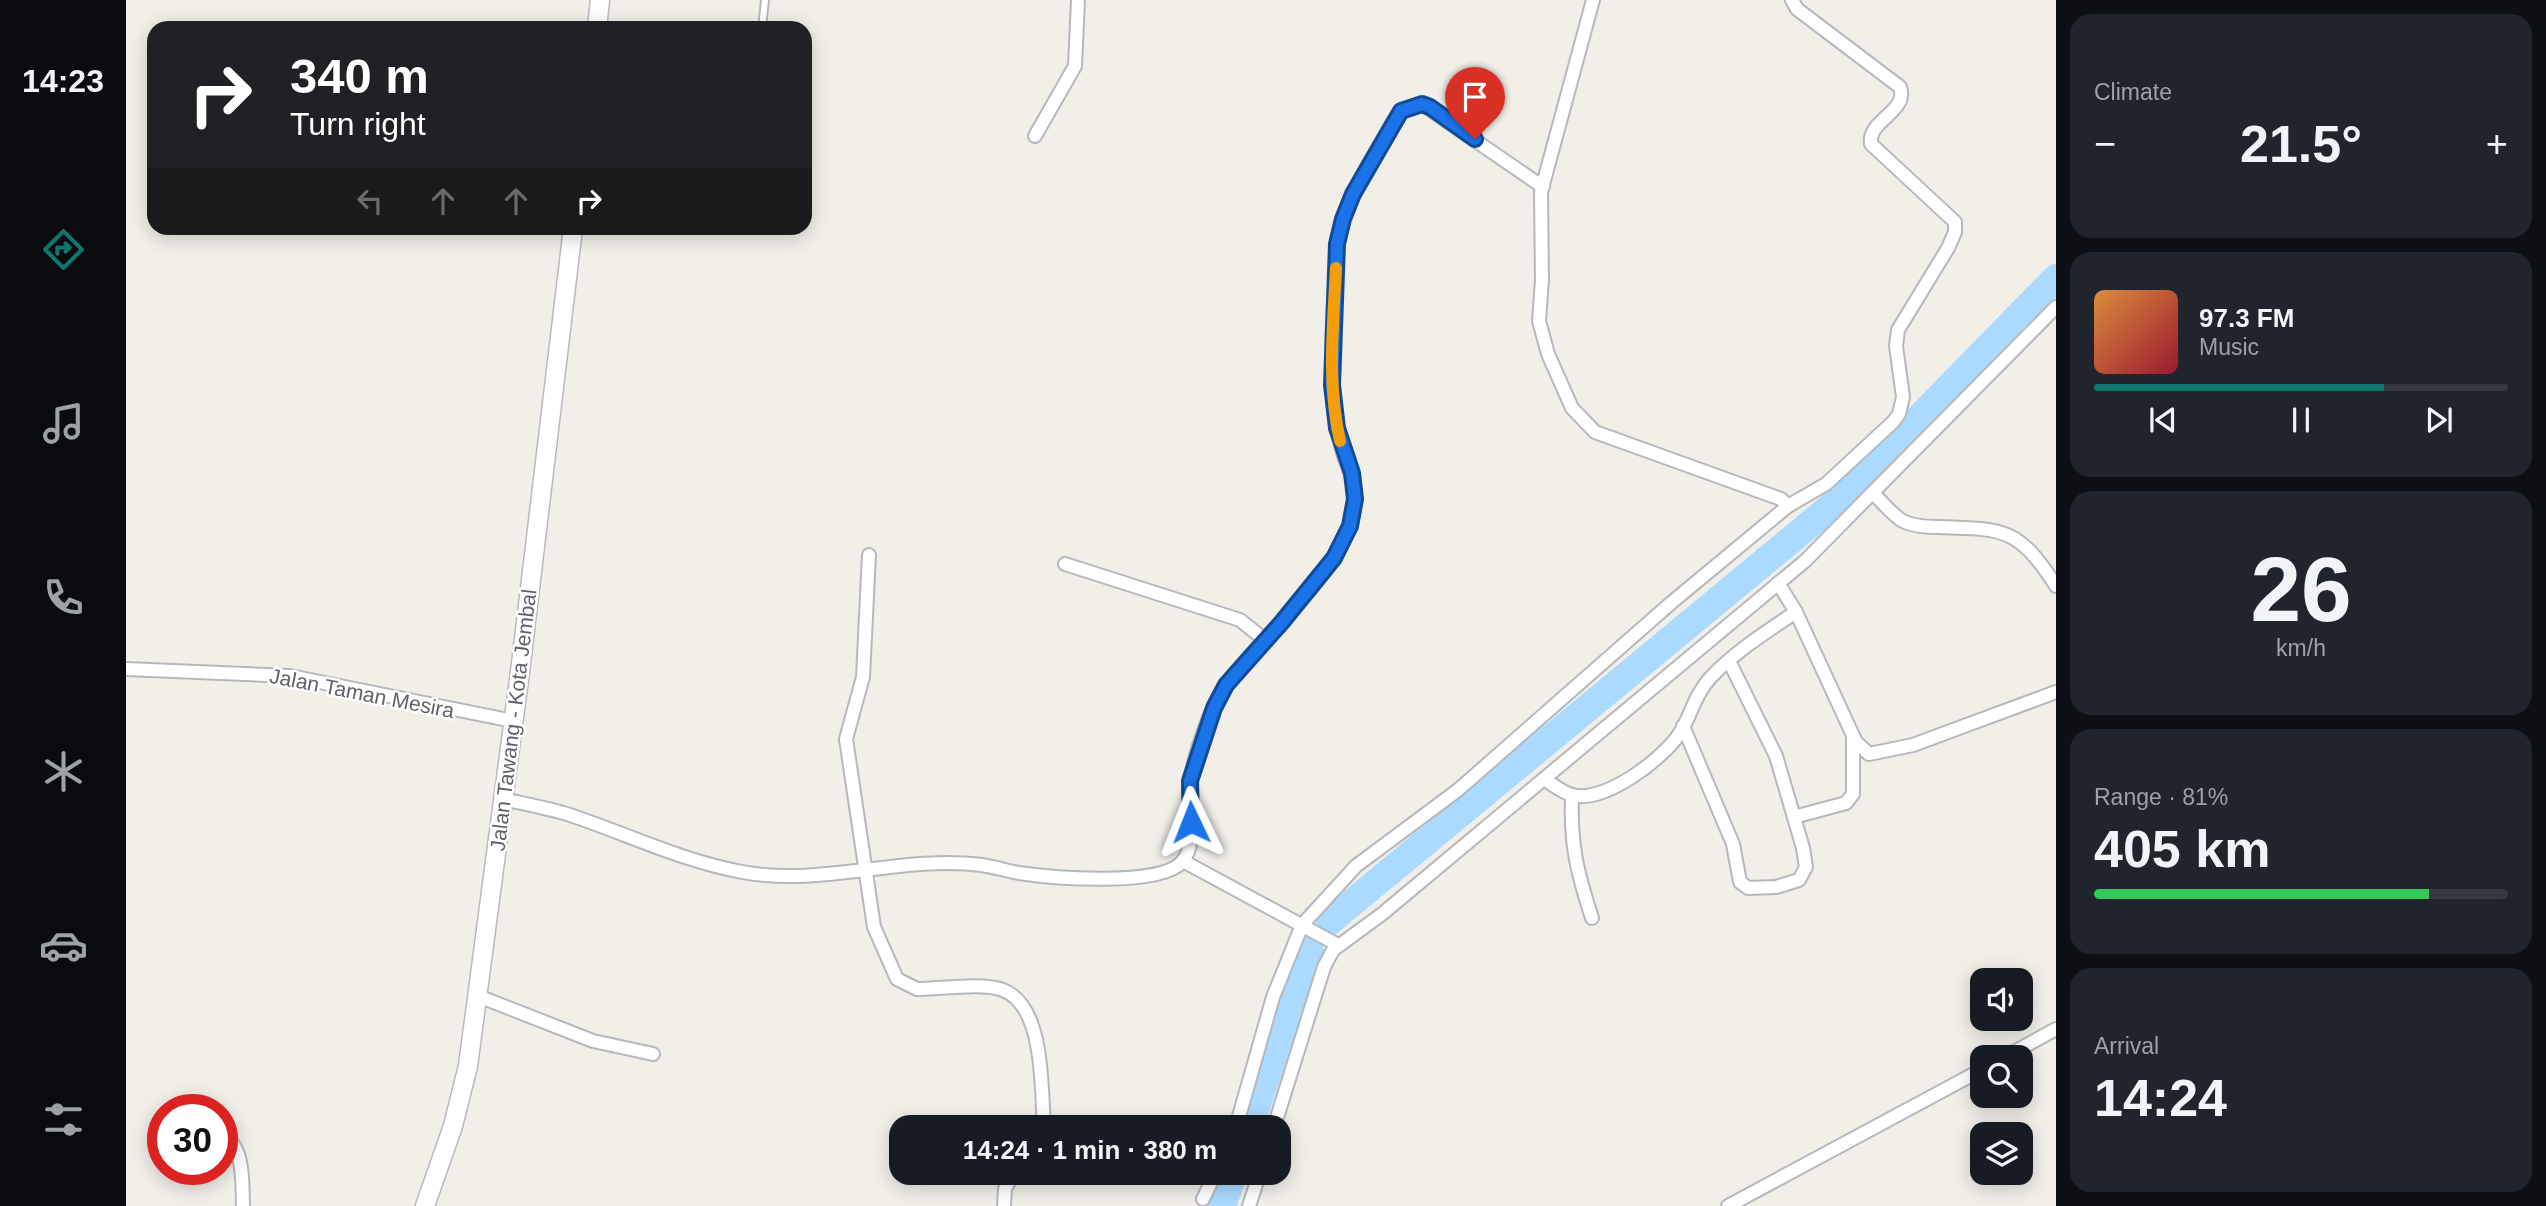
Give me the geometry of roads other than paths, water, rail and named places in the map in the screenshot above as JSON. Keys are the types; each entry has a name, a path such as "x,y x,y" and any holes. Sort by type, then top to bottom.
{"main road":[{"path":"598,21 600,0"},
{"name":"Jalan Tawang - Kota Jembal","path":"425,1206 462,1093 478,996 572,235"}],"street":[{"path":"1035,136 1075,66 1078,0"},
{"path":"1593,0 1540,205 1542,280 1539,321 1548,354 1572,408 1595,432 1782,499 1788,506"},
{"path":"1239,1115 1273,997 1302,925 1356,866 1458,790 1788,506 1826,484 1899,414 1903,397 1896,346 1898,330 1948,248 1956,227 1952,218 1871,144 1873,131 1899,104 1900,87 1797,9 1792,0"},
{"path":"503,799 565,813 677,855 743,872 820,877 941,862 986,866 1021,873 1124,877 1170,871 1183,861 1189,847 1190,781 1214,708 1226,685 1334,558 1350,526 1354,489 1337,428 1332,385 1337,244 1353,194 1393,122 1410,106 1422,104 1543,187"},
{"path":"1278,1115 1324,967 1338,945 1382,914 1821,546 2056,307"},
{"path":"1873,493 1902,521 1923,527 1978,527 2001,530 2024,544 2056,586"},
{"path":"869,555 863,677 846,739 874,927 897,979 917,989 1004,990 1024,1007 1036,1036 1043,1115"},
{"path":"1065,564 1240,620 1265,640"},
{"path":"1778,583 1796,612 1853,736 1869,754 1890,752 2056,691"},
{"path":"1544,779 1572,795 1604,793 1646,767 1679,734 1693,701 1710,678 1745,646 1796,612"},
{"path":"1683,726 1733,844 1740,882 1748,888 1776,887 1799,880 1806,867 1776,756 1729,661"},
{"name":"Jalan Taman Mesira","path":"126,669 290,676 513,721"},
{"path":"1794,817 1846,803 1853,794 1853,736"},
{"path":"1572,795 1570,834 1577,873 1592,918"},
{"path":"1183,861 1338,945"},
{"path":"478,996 593,1041 653,1054"},
{"path":"2027,1045 2056,1029"},
{"path":"1728,1206 1970,1076"},
{"path":"238,1153 243,1206"},
{"path":"1004,1206 1007,1185"},
{"path":"1203,1199 1210,1185"},
{"path":"1249,1206 1256,1185"}],"lane":[{"path":"763,21 765,0"}],"waterway":[{"path":"1330,921 1838,501 2056,278"},
{"path":"1253,1115 1310,951"},
{"path":"1222,1206 1229,1185"}]}
